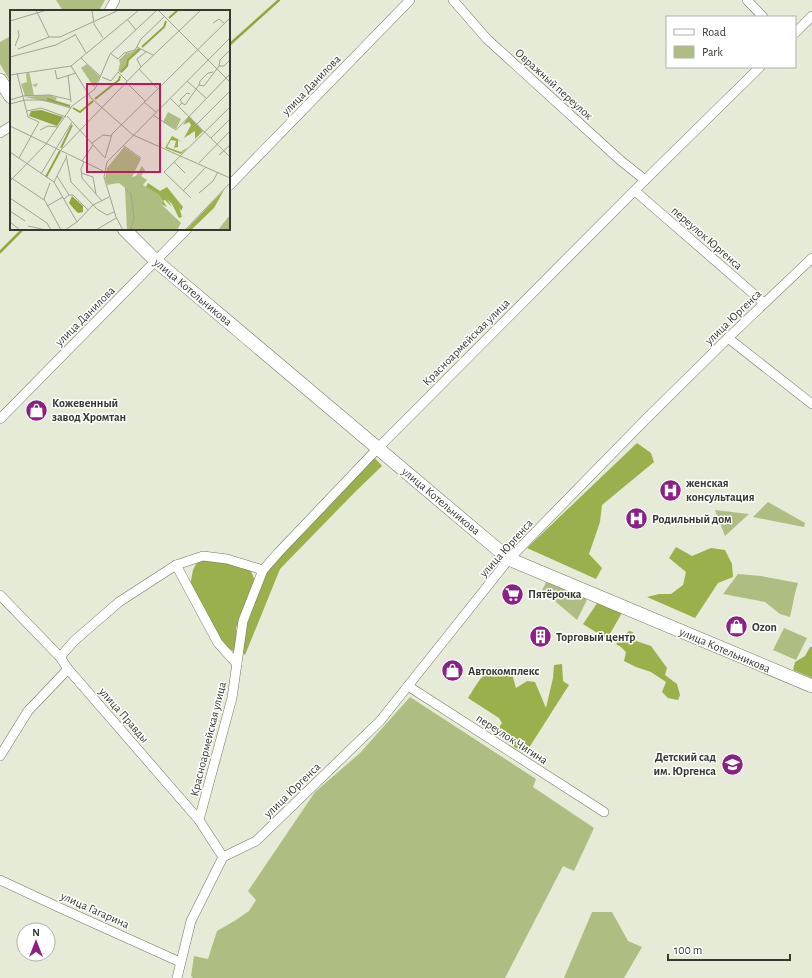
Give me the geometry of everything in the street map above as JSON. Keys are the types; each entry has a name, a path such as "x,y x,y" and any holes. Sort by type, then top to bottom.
{"street":[{"path":"110,10 115,0"},
{"name":"улица Данилова","path":"230,185 410,0"},
{"name":"Овражный переулок","path":"453,0 487,39 620,160 645,180"},
{"path":"747,0 762,16"},
{"path":"796,32 812,16"},
{"name":"Красноармейская улица","path":"199,820 232,698 243,621 263,570 378,448 759,68"},
{"path":"0,80 10,95"},
{"path":"0,133 10,127"},
{"name":"переулок Юргенса","path":"635,191 764,303"},
{"name":"улица Котельникова","path":"125,230 156,261 509,559 812,686"},
{"name":"улица Данилова","path":"0,420 186,230"},
{"name":"улица Юргенса","path":"223,857 256,841 380,721 509,559 645,420 812,258"},
{"path":"728,338 812,404"},
{"path":"60,656 74,641 119,602 176,565 203,556 227,559 263,570"},
{"path":"176,565 218,643 237,664"},
{"name":"улица Правды","path":"0,595 60,656 68,669 199,820 223,857"},
{"path":"0,756 28,711 68,669"},
{"name":"переулок Чигина","path":"408,686 604,812"},
{"path":"177,978 191,921 223,857"},
{"name":"улица Гагарина","path":"0,880 180,962"}],"green space":[{"path":"56,0 105,0 100,10 62,10"},
{"path":"9,37 10,39 10,81 0,64 0,42"},
{"path":"637,443 651,453 654,462 602,505 600,522 589,554 602,568 596,579 527,548"},
{"path":"373,456 382,466 280,569 245,655 242,652 245,621 266,569"},
{"path":"768,502 805,523 804,527 753,517"},
{"path":"715,510 749,514 725,536"},
{"path":"676,547 692,556 711,548 725,550 732,564 733,577 718,583 695,618 647,597 659,594 671,594 683,585 686,572 669,558"},
{"path":"208,559 250,569 256,583 236,628 237,637 235,652 220,641 190,586 193,570 196,564 200,560"},
{"path":"738,574 761,576 798,583 790,617 780,614 765,602 723,594"},
{"path":"547,581 587,597 577,620 542,590"},
{"path":"598,602 623,611 607,639 583,624"},
{"path":"784,628 807,638 796,660 773,650"},
{"path":"629,631 633,632 633,639 651,646 667,668 665,675 677,684 680,695 678,700 668,698 662,692 666,682 651,672 624,661 626,652 616,644"},
{"path":"810,647 812,647 812,678 793,670 795,662 805,656"},
{"path":"562,664 563,681 569,685 525,754 495,734 502,723 499,718 468,698 486,673 496,668 502,668 512,674 516,688 527,681 535,682 546,708 553,678 554,665"},
{"path":"410,697 536,779 533,787 594,828 574,871 563,866 505,978 193,978 191,976 194,956 208,959 217,931 249,911 256,900 248,891 315,792 360,753"},
{"path":"592,912 612,912 628,941 642,947 624,978 564,978"}],"waterway":[{"path":"230,44 279,0"},
{"path":"0,252 22,230"}],"place":[{"name":"Кожевенный завод Хромтан","path":"37,410"},
{"name":"женская консультация","path":"670,490"},
{"name":"Родильный дом","path":"637,519"},
{"name":"Пятёрочка","path":"512,594"},
{"name":"Ozon","path":"736,627"},
{"name":"Торговый центр","path":"541,637"},
{"name":"Автокомплекс","path":"453,671"},
{"name":"Детский сад им. Юргенса","path":"732,764"}]}
